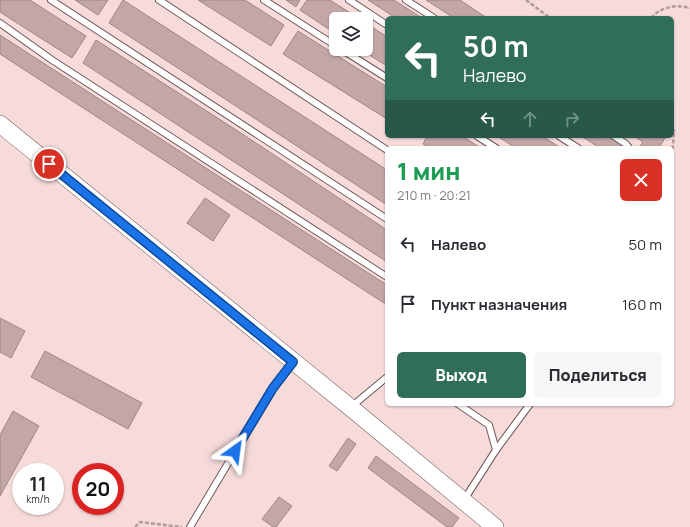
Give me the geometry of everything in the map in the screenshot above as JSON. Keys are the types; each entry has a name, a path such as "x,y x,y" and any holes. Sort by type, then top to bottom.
{"main road":[{"path":"0,124 351,408 495,527"}],"lane":[{"path":"51,0 385,218"},
{"path":"159,0 385,149"},
{"path":"264,0 329,42"},
{"path":"349,0 385,24"},
{"path":"406,0 431,16"},
{"path":"0,23 52,60 385,276"},
{"path":"352,56 385,77"},
{"path":"480,138 493,146"},
{"path":"562,138 575,146"},
{"path":"617,138 627,146"},
{"path":"190,527 273,388 293,362"},
{"path":"351,408 385,379"},
{"path":"461,406 488,425 496,450"},
{"path":"464,502 496,450 529,406"}],"path":[{"path":"526,0 547,16"},
{"path":"653,16 661,9 672,6 690,8"},
{"path":"135,527 140,522 182,527"}],"building":[{"path":"0,0 30,0 86,36 72,58 0,12"},
{"path":"75,0 108,0 98,15"},
{"path":"123,0 385,169 385,204 109,23"},
{"path":"198,0 245,0 284,25 271,46"},
{"path":"286,0 300,0 296,7"},
{"path":"307,0 330,0 349,12 329,12 329,29 300,10"},
{"path":"368,0 394,0 419,16 393,16"},
{"path":"426,0 460,0 484,16 451,16"},
{"path":"373,28 385,36 385,65 371,56 373,56"},
{"path":"298,31 329,51 329,56 338,56 385,86 385,118 283,54"},
{"path":"0,35 385,284 385,304 0,54"},
{"path":"96,40 244,135 385,229 385,261 83,63"},
{"path":"426,138 465,138 478,146 426,146 423,144"},
{"path":"500,138 545,138 558,146 513,146"},
{"path":"584,138 610,138 623,146 597,146"},
{"path":"637,138 665,138 660,146 640,146 643,142"},
{"path":"205,198 230,215 213,241 187,223"},
{"path":"0,318 25,331 11,358 0,352"},
{"path":"45,351 142,403 128,429 31,377"},
{"path":"13,411 39,426 18,463 12,463 12,474 0,496 0,435"},
{"path":"348,438 356,444 337,471 329,466"},
{"path":"376,456 459,518 452,527 447,527 368,468"},
{"path":"279,497 292,506 276,527 273,527 262,519"}],"route":[{"path":"49,164 173,263 293,362 273,388 235,451"}]}
